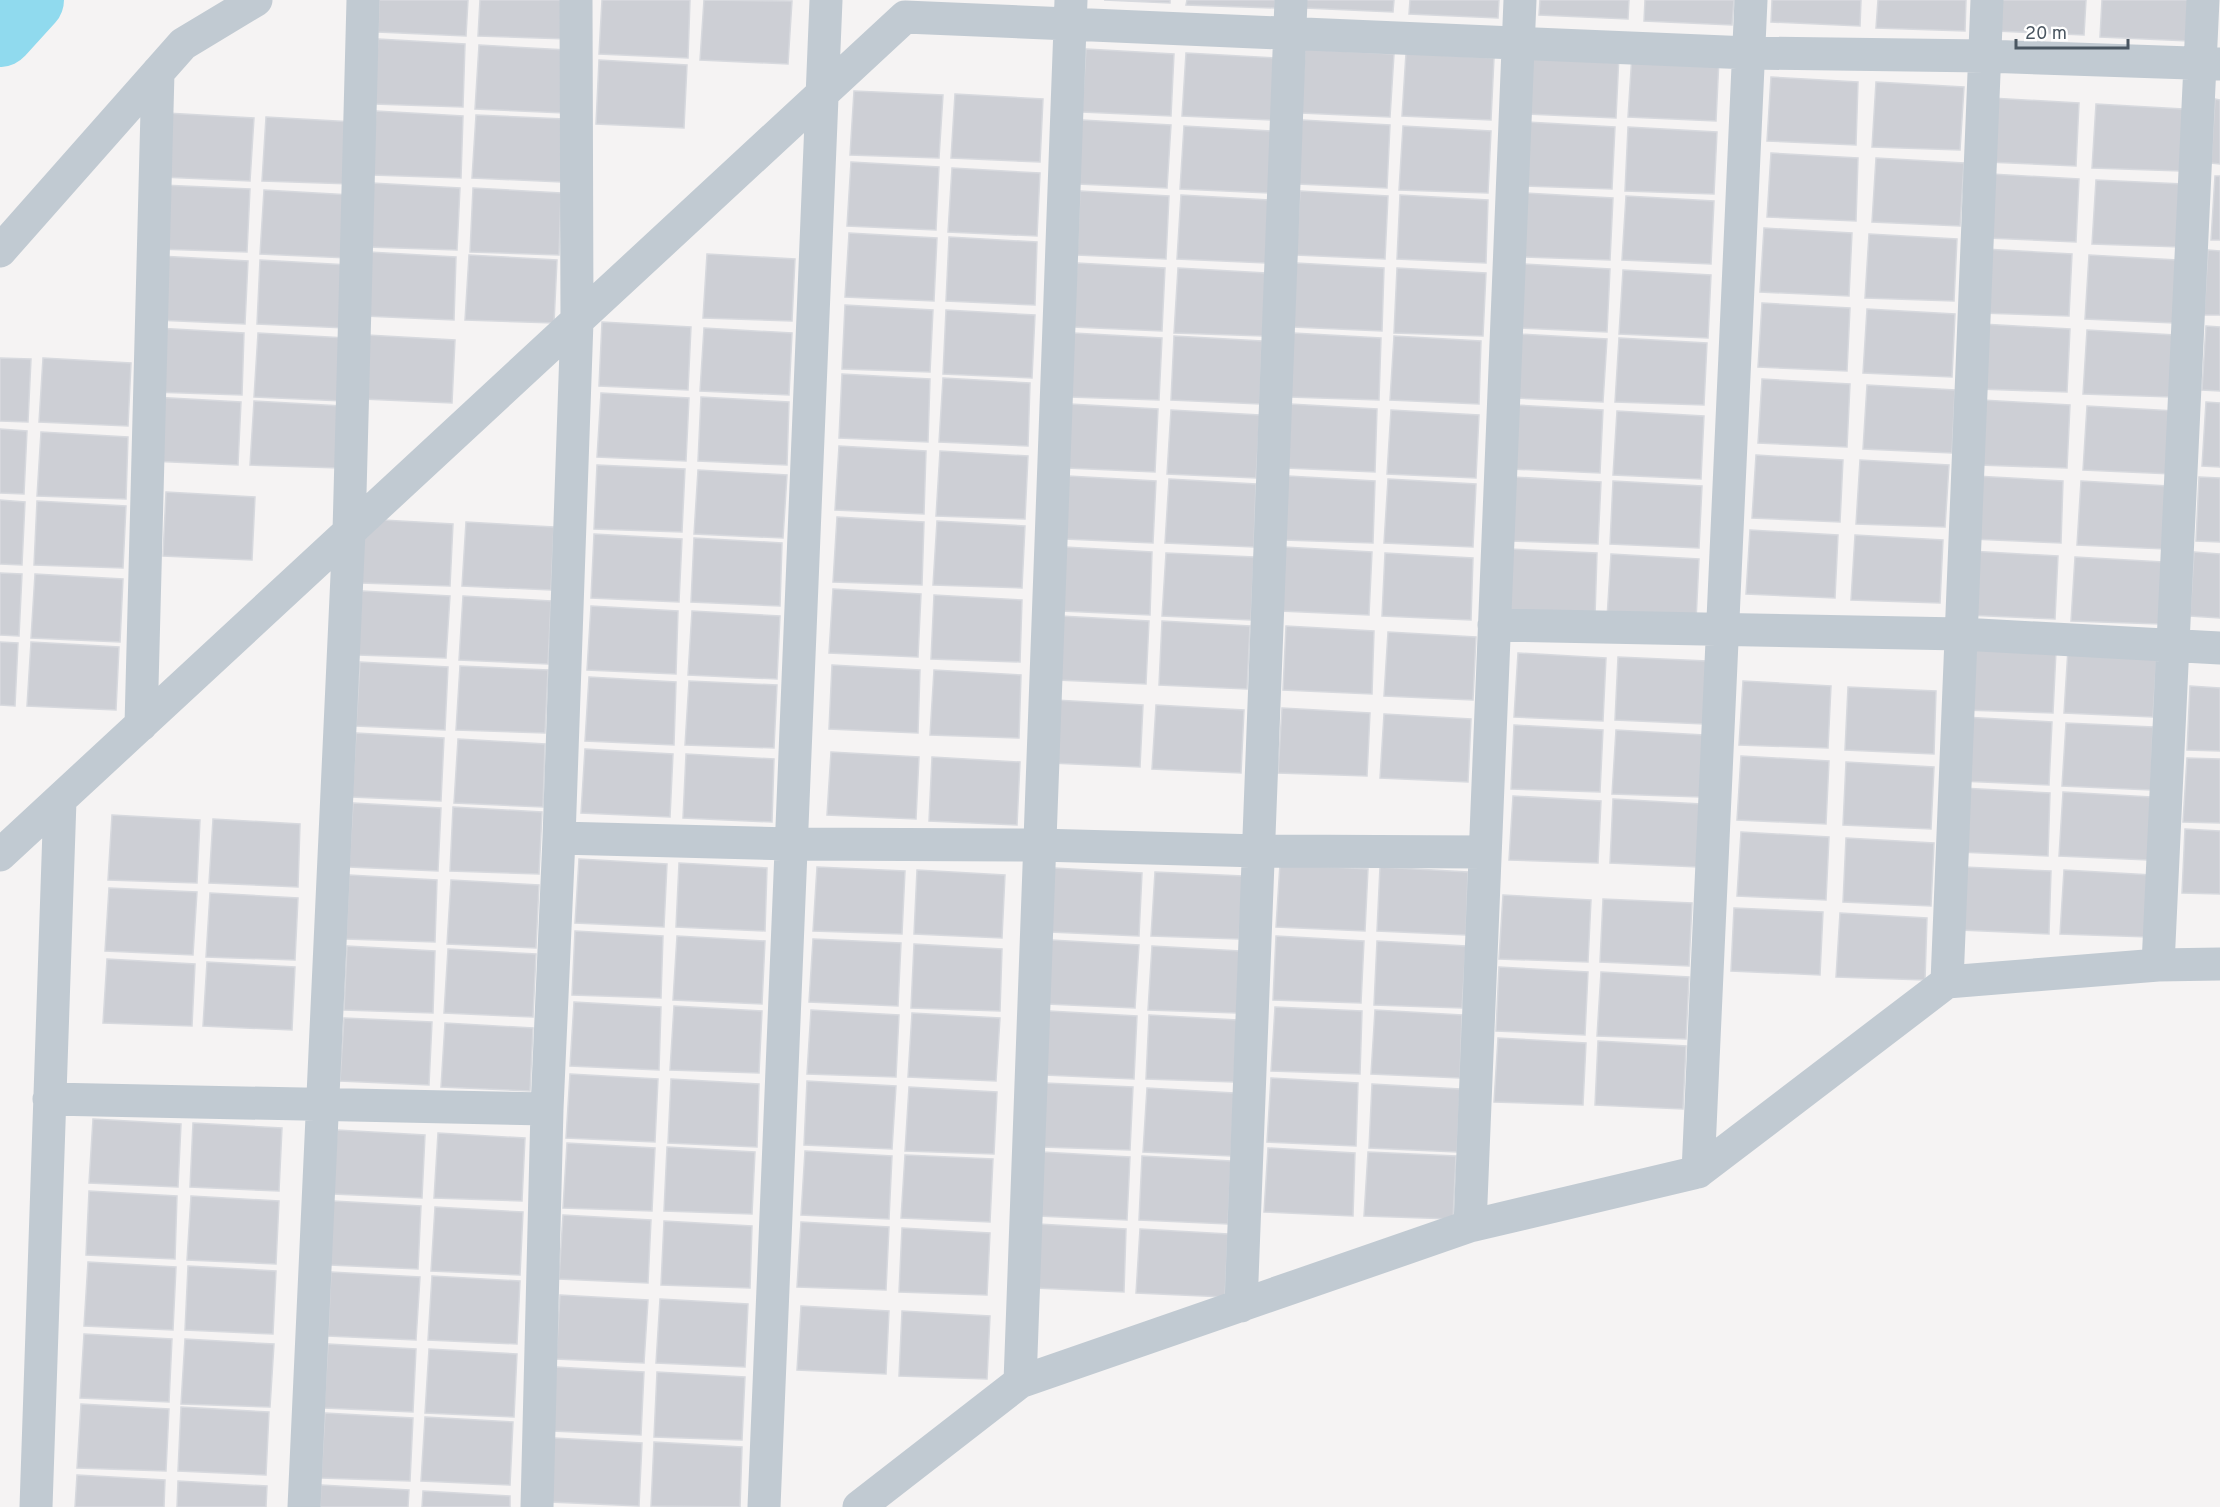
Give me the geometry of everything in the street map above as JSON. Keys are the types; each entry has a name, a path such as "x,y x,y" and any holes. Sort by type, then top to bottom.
{"street":[{"path":"0,251 183,44 256,0"},
{"path":"304,1507 349,532 363,0"},
{"path":"537,1507 547,1108 577,321 576,0"},
{"path":"764,1507 826,0"},
{"path":"1241,1306 1292,0"},
{"path":"1470,1226 1520,0"},
{"path":"1698,1172 1751,0"},
{"path":"1947,982 1987,0"},
{"path":"2158,965 2173,646 2210,64 2203,0"},
{"path":"1020,1382 1070,12"},
{"path":"0,855 905,17 1070,12 1290,32 1518,43 1749,52 1984,56 2210,64"},
{"path":"141,725 158,72"},
{"path":"1494,625 1961,634 2220,648"},
{"path":"36,1507 60,800"},
{"path":"559,838 791,844 1039,845 1259,851 1485,852"},
{"path":"859,1507 1020,1382 1470,1226 1698,1172 1947,982 2158,965 2220,964"},
{"path":"49,1099 547,1108"}],"building":[{"path":"379,0 468,0 466,36 378,32"},
{"path":"480,0 568,0 567,39 478,36"},
{"path":"602,0 690,0 688,58 599,54"},
{"path":"704,0 792,1 788,64 700,60"},
{"path":"1104,0 1170,0 1170,3"},
{"path":"1187,0 1275,0 1275,8 1186,5"},
{"path":"1305,0 1394,0 1393,12 1305,8"},
{"path":"1410,0 1499,0 1498,18 1409,14"},
{"path":"1540,0 1629,0 1628,19 1539,15"},
{"path":"1645,0 1734,0 1732,25 1644,21"},
{"path":"1772,0 1861,0 1860,26 1771,22"},
{"path":"1878,0 1966,0 1965,31 1876,28"},
{"path":"1997,0 2086,0 2084,35 1996,31"},
{"path":"2102,0 2191,0 2189,41 2100,37"},
{"path":"378,39 465,44 463,107 374,104"},
{"path":"479,45 567,50 564,113 475,109"},
{"path":"1086,49 1174,54 1171,116 1082,112"},
{"path":"1305,49 1394,54 1390,117 1301,113"},
{"path":"1531,50 1619,55 1616,118 1527,114"},
{"path":"1186,53 1275,58 1271,120 1182,116"},
{"path":"1406,53 1494,58 1491,120 1402,116"},
{"path":"1632,54 1719,59 1716,121 1628,117"},
{"path":"599,60 687,65 684,128 596,124"},
{"path":"1771,77 1858,82 1856,145 1767,141"},
{"path":"1876,82 1964,87 1960,150 1872,147"},
{"path":"854,91 943,95 939,158 850,155"},
{"path":"955,94 1043,99 1040,162 951,158"},
{"path":"1991,98 2079,103 2076,166 1987,162"},
{"path":"2215,99 2220,100 2220,164 2211,163"},
{"path":"2096,104 2183,109 2181,171 2092,168"},
{"path":"376,111 463,116 461,178 372,175"},
{"path":"166,113 254,118 250,181 162,177"},
{"path":"476,115 564,119 561,182 472,178"},
{"path":"266,117 354,122 351,184 262,181"},
{"path":"1082,120 1171,125 1167,188 1078,184"},
{"path":"1302,120 1390,125 1387,188 1298,184"},
{"path":"1527,122 1615,127 1612,189 1523,186"},
{"path":"1184,126 1271,131 1269,193 1180,189"},
{"path":"1403,126 1491,131 1488,193 1399,190"},
{"path":"1628,127 1717,132 1714,194 1625,191"},
{"path":"1771,153 1858,158 1856,221 1767,217"},
{"path":"1876,158 1964,163 1960,226 1872,222"},
{"path":"851,162 939,167 936,230 847,226"},
{"path":"952,168 1040,173 1037,236 948,232"},
{"path":"1991,174 2079,179 2076,242 1987,238"},
{"path":"2215,176 2220,176 2220,240 2211,240"},
{"path":"2096,180 2183,184 2181,247 2092,244"},
{"path":"372,183 460,188 457,250 368,247"},
{"path":"162,185 250,189 247,252 158,249"},
{"path":"473,188 561,193 559,255 470,252"},
{"path":"264,190 351,195 348,258 260,254"},
{"path":"1080,191 1169,196 1166,259 1077,255"},
{"path":"1300,191 1388,196 1385,259 1296,255"},
{"path":"1525,193 1613,198 1610,260 1521,257"},
{"path":"1181,195 1269,200 1266,263 1177,259"},
{"path":"1400,195 1488,200 1486,263 1397,259"},
{"path":"1626,196 1714,201 1711,264 1622,260"},
{"path":"1764,228 1852,233 1849,296 1760,292"},
{"path":"849,233 937,238 934,301 845,297"},
{"path":"1869,234 1957,239 1954,301 1865,298"},
{"path":"949,237 1037,242 1035,305 946,301"},
{"path":"1984,249 2072,254 2069,316 1981,313"},
{"path":"2208,250 2220,251 2220,315 2204,315"},
{"path":"369,252 456,257 454,320 365,316"},
{"path":"707,254 795,259 792,321 703,318"},
{"path":"469,255 557,260 554,323 465,320"},
{"path":"2089,255 2177,260 2174,323 2085,319"},
{"path":"160,256 248,261 245,324 156,320"},
{"path":"260,260 349,265 346,328 257,324"},
{"path":"1077,263 1165,268 1162,331 1073,327"},
{"path":"1296,263 1384,268 1382,331 1293,327"},
{"path":"1522,264 1610,269 1607,332 1518,328"},
{"path":"1178,268 1266,273 1263,336 1174,333"},
{"path":"1397,268 1486,273 1483,336 1394,333"},
{"path":"1623,270 1711,275 1708,338 1619,334"},
{"path":"1762,303 1850,308 1847,371 1758,367"},
{"path":"845,305 933,310 930,372 842,369"},
{"path":"1867,309 1955,314 1952,377 1863,373"},
{"path":"946,310 1035,315 1032,378 943,374"},
{"path":"602,322 691,327 688,390 599,386"},
{"path":"1982,324 2070,329 2067,392 1979,389"},
{"path":"2206,326 2220,327 2220,391 2202,390"},
{"path":"156,328 244,333 242,395 153,392"},
{"path":"704,328 792,333 789,395 700,391"},
{"path":"2087,330 2175,335 2172,397 2083,394"},
{"path":"258,333 346,338 343,401 254,397"},
{"path":"1073,333 1162,338 1159,400 1070,397"},
{"path":"1293,333 1381,338 1379,400 1290,397"},
{"path":"1519,334 1607,339 1603,402 1515,398"},
{"path":"367,335 455,340 452,403 363,399"},
{"path":"1174,336 1262,341 1260,404 1171,400"},
{"path":"1394,336 1481,341 1479,404 1390,400"},
{"path":"1619,338 1707,343 1704,405 1615,402"},
{"path":"0,358 31,359 28,422 0,421"},
{"path":"43,358 131,363 128,426 39,422"},
{"path":"842,374 930,379 928,442 839,438"},
{"path":"943,378 1030,383 1028,446 939,442"},
{"path":"1762,379 1850,384 1847,447 1758,443"},
{"path":"1867,385 1955,390 1952,453 1863,449"},
{"path":"601,393 689,398 686,461 597,457"},
{"path":"153,397 241,402 238,465 150,461"},
{"path":"701,397 789,402 787,465 698,461"},
{"path":"1982,400 2070,405 2067,468 1979,465"},
{"path":"254,401 342,406 339,468 250,465"},
{"path":"2206,402 2220,403 2220,467 2202,466"},
{"path":"1070,404 1158,409 1155,472 1067,468"},
{"path":"1290,404 1377,409 1375,472 1286,468"},
{"path":"1515,405 1603,410 1600,473 1511,469"},
{"path":"2087,406 2175,411 2172,474 2083,470"},
{"path":"1171,410 1260,415 1256,478 1167,474"},
{"path":"1391,410 1479,415 1476,478 1387,474"},
{"path":"1617,411 1704,416 1701,479 1613,475"},
{"path":"0,429 27,431 24,494 0,493"},
{"path":"41,432 128,437 126,499 37,496"},
{"path":"839,446 926,451 924,514 835,510"},
{"path":"940,451 1028,456 1025,519 936,516"},
{"path":"1756,455 1843,460 1840,522 1752,518"},
{"path":"1860,460 1949,465 1945,527 1856,524"},
{"path":"597,465 685,469 682,532 594,529"},
{"path":"698,470 787,475 783,538 694,534"},
{"path":"1068,476 1156,481 1153,543 1065,539"},
{"path":"1288,476 1375,481 1373,543 1284,540"},
{"path":"1975,476 2063,481 2061,543 1972,539"},
{"path":"1513,477 1601,482 1598,544 1509,541"},
{"path":"2199,477 2220,478 2220,542 2196,541"},
{"path":"1169,479 1256,484 1254,547 1165,543"},
{"path":"1388,479 1476,484 1473,547 1384,543"},
{"path":"1613,481 1702,486 1699,548 1610,544"},
{"path":"2081,481 2168,486 2165,549 2077,545"},
{"path":"166,492 255,497 252,560 163,556"},
{"path":"0,500 25,502 22,565 0,564"},
{"path":"37,501 126,506 123,568 34,565"},
{"path":"837,517 924,522 922,585 833,582"},
{"path":"365,519 453,524 450,586 361,583"},
{"path":"937,521 1025,526 1022,588 933,585"},
{"path":"466,522 554,527 551,590 462,586"},
{"path":"1750,530 1838,535 1835,598 1746,594"},
{"path":"594,534 682,539 679,602 591,598"},
{"path":"1855,535 1943,540 1940,603 1851,600"},
{"path":"694,538 782,543 780,606 691,602"},
{"path":"1065,547 1152,552 1150,615 1061,611"},
{"path":"1284,547 1372,552 1369,615 1280,611"},
{"path":"1509,549 1597,553 1595,616 1506,613"},
{"path":"1970,551 2058,556 2055,619 1966,615"},
{"path":"2194,552 2220,554 2220,618 2190,616"},
{"path":"1166,553 1254,557 1251,620 1162,616"},
{"path":"1385,553 1473,558 1471,620 1382,616"},
{"path":"1611,554 1699,559 1696,621 1607,618"},
{"path":"2075,557 2163,562 2160,624 2071,621"},
{"path":"0,573 22,574 19,636 0,635"},
{"path":"35,574 123,579 120,642 31,638"},
{"path":"833,589 921,594 918,657 829,653"},
{"path":"362,591 450,596 446,658 358,655"},
{"path":"934,595 1022,600 1020,662 931,659"},
{"path":"463,596 551,601 548,664 459,660"},
{"path":"591,606 678,611 676,674 587,670"},
{"path":"692,611 780,616 777,679 688,675"},
{"path":"1061,616 1149,621 1146,684 1057,680"},
{"path":"1162,621 1250,626 1247,689 1159,685"},
{"path":"1286,626 1374,631 1372,694 1283,690"},
{"path":"1388,632 1476,637 1473,700 1384,696"},
{"path":"0,642 18,643 15,706 0,705"},
{"path":"31,642 119,647 116,710 27,706"},
{"path":"1968,646 2056,651 2053,713 1964,710"},
{"path":"2068,649 2157,654 2153,717 2064,713"},
{"path":"1518,653 1606,658 1603,721 1514,717"},
{"path":"1618,657 1707,661 1704,724 1615,720"},
{"path":"360,662 448,667 445,730 356,726"},
{"path":"832,665 920,670 918,733 829,729"},
{"path":"460,666 548,670 545,733 456,730"},
{"path":"934,670 1021,675 1019,738 930,735"},
{"path":"589,677 676,682 674,745 585,741"},
{"path":"689,681 777,685 774,748 685,745"},
{"path":"1743,681 1831,686 1828,748 1739,745"},
{"path":"2190,686 2220,688 2220,751 2187,750"},
{"path":"1848,687 1936,691 1934,754 1845,750"},
{"path":"1055,700 1143,705 1140,767 1051,763"},
{"path":"1156,705 1244,710 1241,773 1152,769"},
{"path":"1282,708 1370,713 1367,776 1278,773"},
{"path":"1384,714 1471,719 1468,782 1380,778"},
{"path":"1964,717 2052,722 2049,785 1960,781"},
{"path":"2066,723 2153,727 2151,790 2062,786"},
{"path":"1514,725 1603,730 1600,792 1511,789"},
{"path":"1616,730 1704,735 1701,797 1612,794"},
{"path":"356,733 444,738 441,801 352,797"},
{"path":"458,739 545,744 543,807 454,803"},
{"path":"585,749 673,754 670,817 581,813"},
{"path":"831,752 919,757 916,819 827,815"},
{"path":"686,754 774,759 772,822 683,818"},
{"path":"1741,756 1829,761 1826,824 1737,820"},
{"path":"932,757 1020,762 1017,825 929,821"},
{"path":"2187,758 2220,759 2220,823 2183,822"},
{"path":"1846,762 1934,767 1931,829 1843,825"},
{"path":"1962,788 2050,793 2048,856 1959,852"},
{"path":"2063,792 2151,797 2148,860 2059,856"},
{"path":"1513,796 1601,801 1598,863 1509,860"},
{"path":"1613,799 1701,804 1698,867 1610,863"},
{"path":"353,803 441,808 438,871 349,867"},
{"path":"453,807 542,812 539,874 450,871"},
{"path":"112,815 200,820 197,883 108,880"},
{"path":"213,819 300,824 298,887 209,883"},
{"path":"2185,829 2220,831 2220,894 2182,893"},
{"path":"1741,832 1829,837 1826,900 1737,896"},
{"path":"1846,838 1934,843 1931,906 1843,902"},
{"path":"579,859 667,864 664,927 575,923"},
{"path":"679,863 767,868 765,931 676,927"},
{"path":"1280,864 1368,869 1365,931 1276,927"},
{"path":"817,867 905,871 902,934 813,931"},
{"path":"1380,867 1468,872 1466,935 1377,931"},
{"path":"1964,867 2051,871 2049,934 1960,930"},
{"path":"1054,868 1142,873 1139,936 1050,932"},
{"path":"917,870 1005,875 1002,938 914,934"},
{"path":"2064,870 2152,875 2149,937 2060,934"},
{"path":"1155,872 1243,876 1239,939 1151,936"},
{"path":"349,875 437,880 435,942 346,939"},
{"path":"451,880 539,885 536,948 447,944"},
{"path":"109,888 197,892 193,955 105,951"},
{"path":"210,893 298,898 295,960 206,957"},
{"path":"1503,895 1591,900 1588,962 1499,959"},
{"path":"1603,899 1692,903 1689,966 1600,962"},
{"path":"1734,908 1823,912 1820,975 1731,971"},
{"path":"1840,913 1927,918 1925,980 1836,977"},
{"path":"575,931 663,936 661,998 572,995"},
{"path":"677,936 765,941 762,1004 673,1000"},
{"path":"1276,936 1364,941 1361,1003 1273,1000"},
{"path":"813,939 901,943 898,1006 809,1002"},
{"path":"1051,940 1139,945 1135,1008 1047,1004"},
{"path":"1377,941 1466,946 1462,1008 1374,1005"},
{"path":"914,944 1002,949 1000,1011 911,1008"},
{"path":"347,946 435,951 433,1013 344,1010"},
{"path":"1152,946 1240,951 1237,1013 1148,1010"},
{"path":"448,949 536,954 533,1017 444,1013"},
{"path":"107,959 195,964 192,1026 103,1023"},
{"path":"207,962 295,967 292,1030 203,1026"},
{"path":"1499,967 1588,972 1585,1035 1496,1031"},
{"path":"1601,972 1689,977 1686,1039 1597,1036"},
{"path":"574,1002 661,1007 659,1070 570,1066"},
{"path":"674,1006 762,1011 759,1073 670,1070"},
{"path":"1275,1007 1362,1011 1360,1074 1271,1071"},
{"path":"811,1010 899,1015 896,1077 807,1074"},
{"path":"1375,1010 1462,1015 1460,1078 1371,1074"},
{"path":"1049,1011 1137,1016 1134,1079 1045,1075"},
{"path":"912,1013 1000,1018 996,1081 908,1077"},
{"path":"1149,1015 1237,1020 1234,1082 1146,1079"},
{"path":"344,1018 432,1022 429,1085 340,1081"},
{"path":"445,1023 533,1028 530,1091 441,1087"},
{"path":"1498,1038 1586,1043 1583,1105 1494,1102"},
{"path":"1598,1041 1686,1046 1683,1109 1595,1105"},
{"path":"570,1074 658,1079 655,1142 566,1138"},
{"path":"1271,1078 1358,1083 1356,1146 1267,1142"},
{"path":"671,1079 759,1084 757,1147 668,1143"},
{"path":"807,1081 896,1086 892,1149 804,1145"},
{"path":"1045,1083 1133,1087 1130,1150 1042,1147"},
{"path":"1372,1084 1460,1089 1457,1152 1369,1148"},
{"path":"909,1087 997,1092 994,1154 905,1151"},
{"path":"1147,1088 1234,1093 1231,1156 1143,1152"},
{"path":"93,1119 181,1124 178,1187 89,1183"},
{"path":"193,1123 282,1128 279,1191 190,1187"},
{"path":"337,1130 425,1135 422,1198 333,1194"},
{"path":"438,1133 525,1138 522,1201 434,1198"},
{"path":"567,1143 655,1148 652,1211 563,1208"},
{"path":"667,1147 755,1152 752,1214 664,1211"},
{"path":"1268,1148 1355,1153 1353,1216 1264,1212"},
{"path":"805,1151 892,1156 889,1219 801,1215"},
{"path":"1042,1152 1130,1157 1127,1220 1038,1216"},
{"path":"1368,1152 1456,1156 1453,1219 1364,1216"},
{"path":"905,1155 993,1159 990,1222 901,1218"},
{"path":"1142,1156 1231,1161 1228,1224 1139,1220"},
{"path":"89,1191 177,1196 175,1259 86,1255"},
{"path":"191,1196 279,1201 276,1264 187,1260"},
{"path":"333,1201 421,1206 418,1269 330,1265"},
{"path":"435,1207 523,1212 520,1275 431,1271"},
{"path":"563,1215 651,1220 648,1283 559,1279"},
{"path":"664,1221 752,1226 750,1288 661,1285"},
{"path":"801,1222 889,1227 886,1290 797,1287"},
{"path":"1038,1224 1126,1229 1124,1292 1035,1288"},
{"path":"902,1228 990,1233 987,1295 899,1292"},
{"path":"1140,1229 1228,1234 1225,1297 1136,1293"},
{"path":"88,1262 176,1267 173,1330 84,1326"},
{"path":"188,1266 276,1271 273,1334 185,1330"},
{"path":"331,1272 420,1277 416,1340 328,1336"},
{"path":"432,1276 520,1281 517,1344 428,1340"},
{"path":"560,1295 648,1300 644,1363 556,1359"},
{"path":"660,1299 748,1304 745,1367 656,1363"},
{"path":"801,1306 889,1311 886,1374 797,1370"},
{"path":"902,1311 990,1316 987,1379 899,1376"},
{"path":"84,1334 172,1339 169,1402 80,1398"},
{"path":"185,1339 274,1344 270,1407 181,1404"},
{"path":"328,1344 416,1349 413,1412 324,1408"},
{"path":"429,1349 517,1354 514,1417 425,1413"},
{"path":"556,1367 644,1372 641,1435 552,1431"},
{"path":"657,1372 745,1377 742,1440 654,1437"},
{"path":"81,1404 169,1409 166,1471 77,1468"},
{"path":"181,1407 269,1412 266,1475 178,1471"},
{"path":"325,1413 413,1418 410,1481 321,1478"},
{"path":"425,1417 513,1422 510,1485 421,1481"},
{"path":"554,1438 642,1443 639,1506 550,1502"},
{"path":"654,1442 742,1447 740,1507 651,1506"},
{"path":"77,1475 165,1480 164,1507 75,1507"},
{"path":"178,1481 267,1486 266,1507 177,1507"},
{"path":"321,1485 409,1490 408,1507 320,1507"},
{"path":"423,1491 510,1496 510,1507 422,1507"}],"waterway":[{"path":"0,33 30,0"}]}
